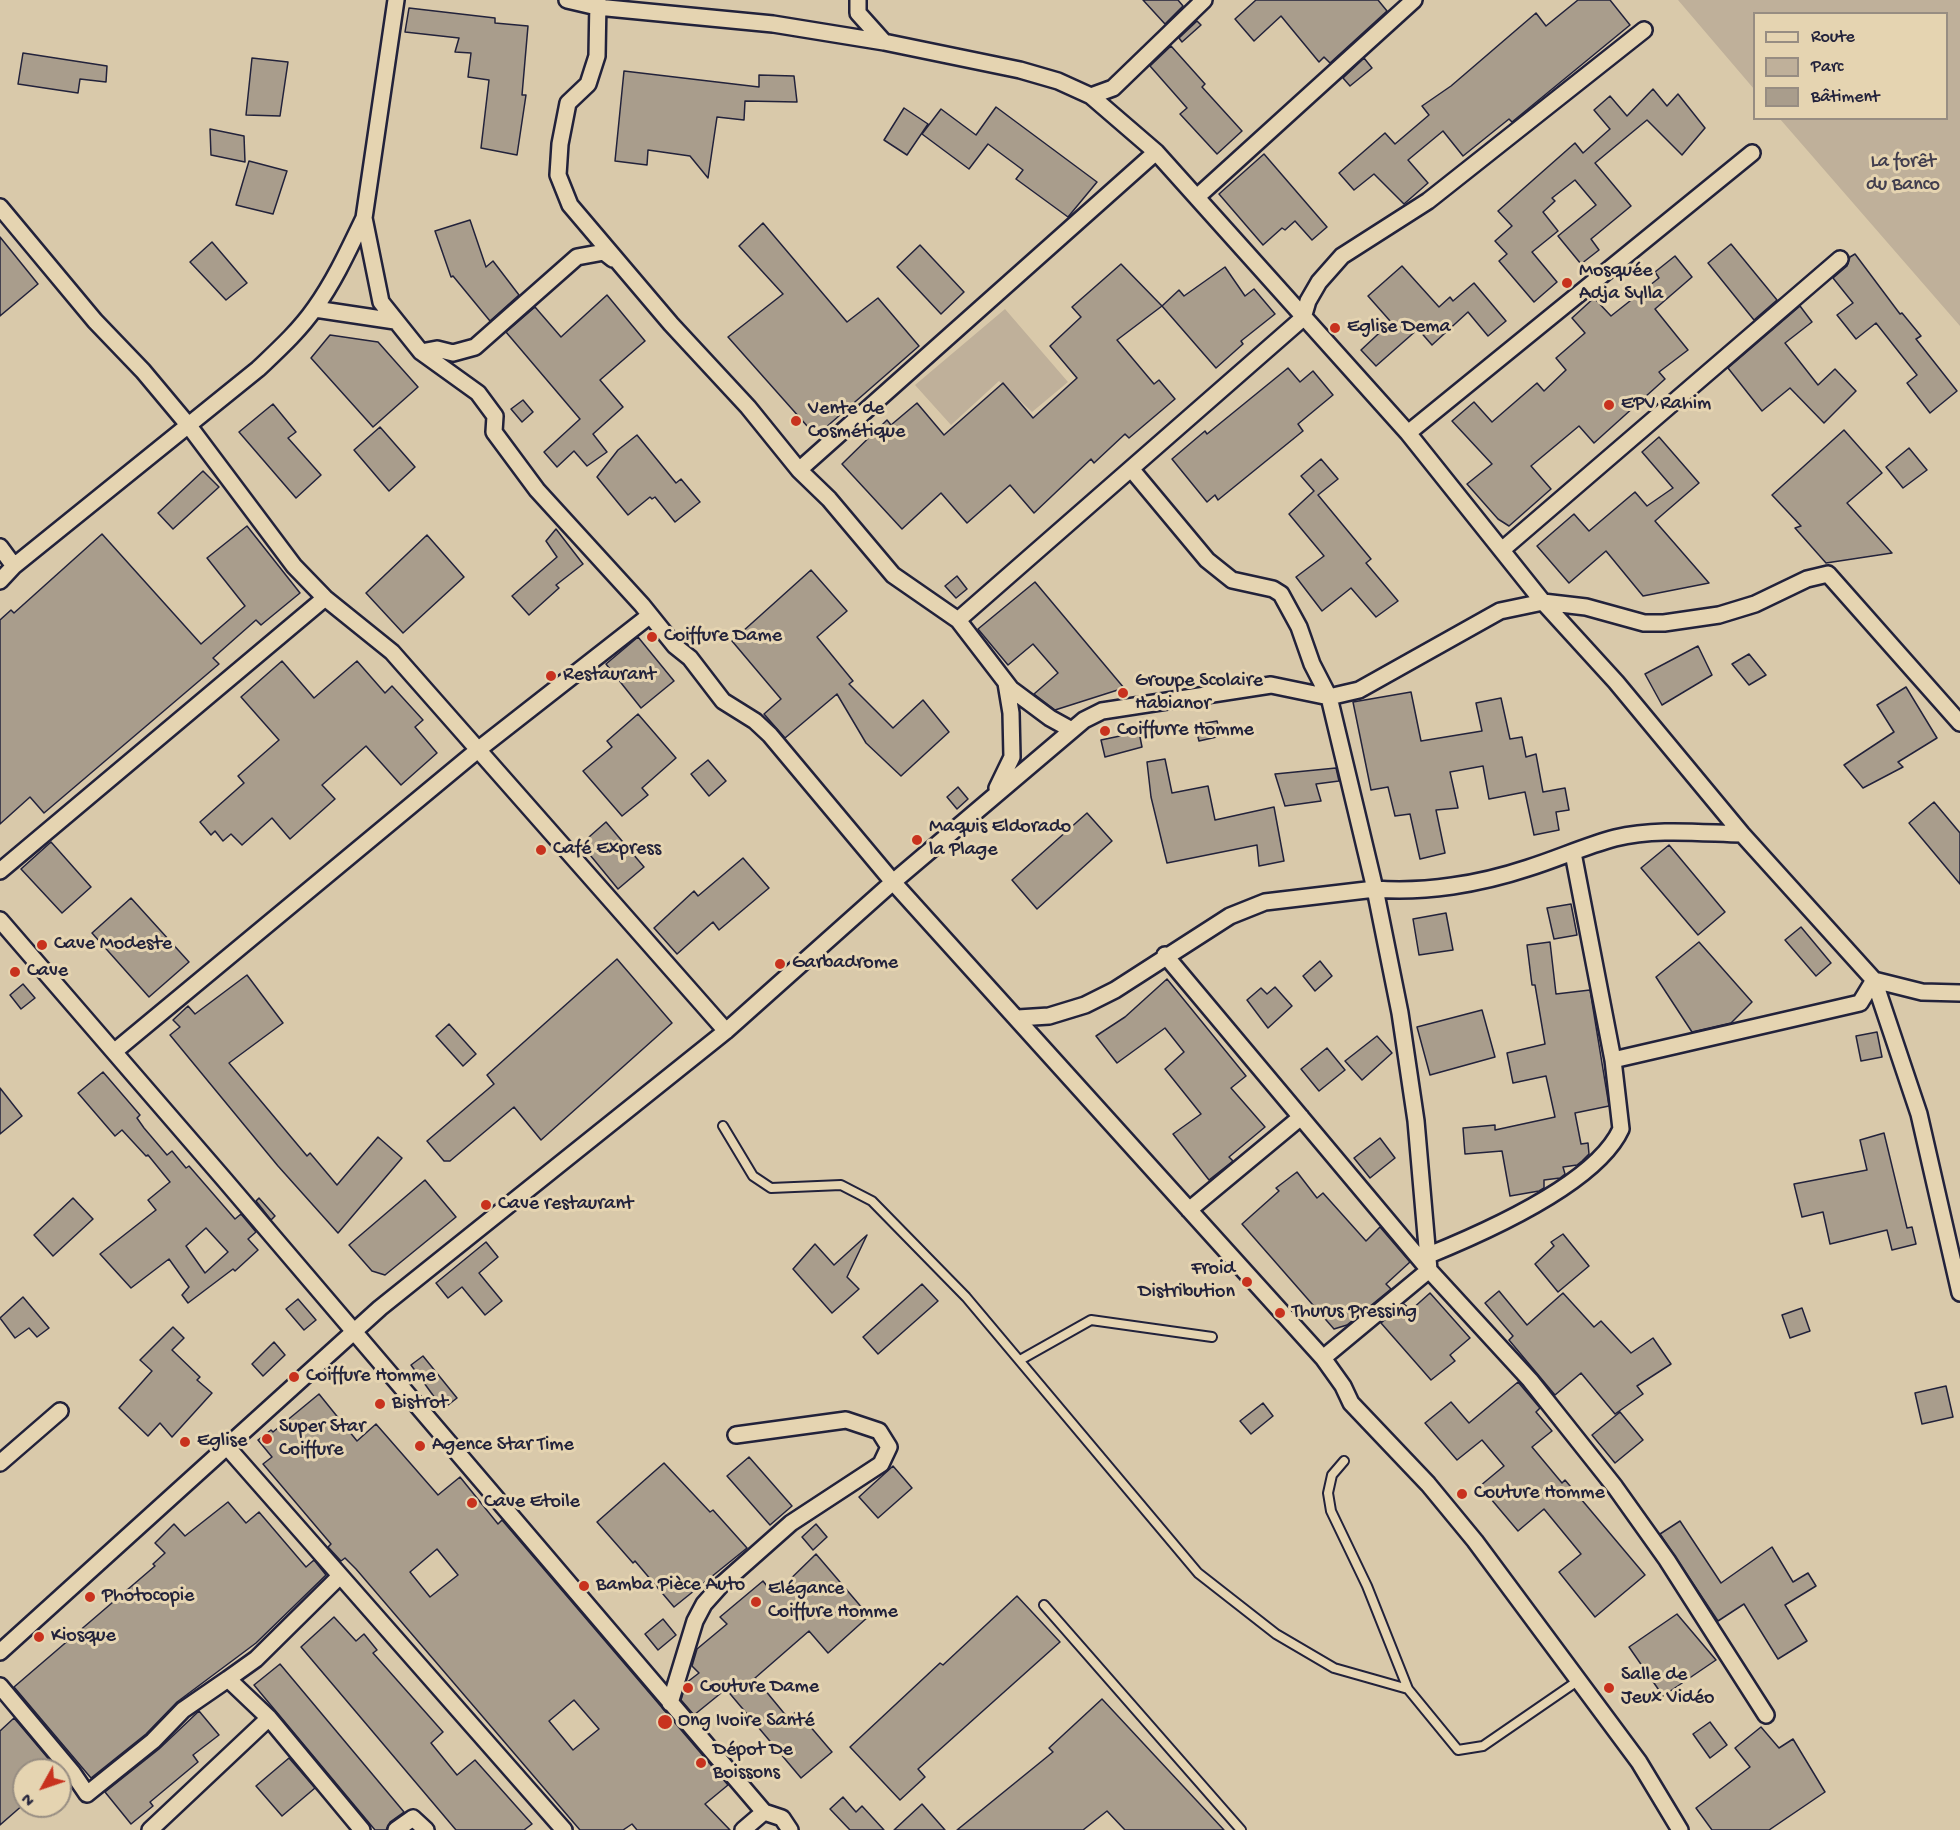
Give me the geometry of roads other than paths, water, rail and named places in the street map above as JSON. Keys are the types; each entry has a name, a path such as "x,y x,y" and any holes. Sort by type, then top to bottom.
{"street":[{"path":"396,0 363,218 376,288 381,302 421,352 478,393 495,416 494,432 518,465 675,646 690,658 723,701 755,721 770,735 893,882 1323,1358 1339,1379 1350,1403 1428,1484 1455,1516 1639,1762 1680,1830"},
{"path":"567,0 773,24 884,42 1020,70 1058,81 1091,96 1156,152 1408,433 1503,549 1543,602 1616,682 1742,834 1874,980 1919,1113 1960,1293"},
{"path":"858,0 858,13 884,42"},
{"path":"1091,96 1113,88 1204,0"},
{"path":"1197,197 1414,0"},
{"path":"597,3 597,56 588,84 568,104 558,175 570,205 893,575 958,620 1006,683 1029,704 1070,729"},
{"path":"958,620 1303,318 1308,301 1319,282 1342,256 1428,201 1644,30"},
{"path":"799,470 1156,152"},
{"path":"1408,433 1752,153"},
{"path":"0,207 95,321 143,370 189,426 271,537 325,598 392,651 726,1031"},
{"path":"0,581 14,566 258,369 315,309 363,218"},
{"path":"421,352 437,349 453,353 475,347 577,257 604,252 618,262"},
{"path":"1503,549 1840,259"},
{"path":"315,309 395,321"},
{"path":"1132,470 1200,553 1219,572 1232,580 1273,589 1281,594 1299,627 1312,664 1329,697 1375,889 1408,1067 1429,1270"},
{"path":"0,547 14,566"},
{"path":"2,1645 228,1448 433,1263 726,1031 1070,729 1102,711 1271,685 1329,697 1359,690 1500,611 1543,602 1586,607 1644,623 1664,623 1719,615 1755,604 1807,579 1828,574 1960,723"},
{"path":"0,871 325,598"},
{"path":"114,1051 479,748 649,616"},
{"path":"995,793 1012,757 1011,713 1006,683"},
{"path":"1018,1018 1049,1016 1085,1005 1115,990 1165,955 1230,916 1264,902 1375,889 1391,890 1477,882 1615,838 1638,834 1659,832 1742,834"},
{"path":"1429,1255 1484,1233 1523,1213 1602,1155 1617,1138 1621,1129 1613,1060 1573,853"},
{"path":"0,921 114,1051 764,1812 782,1818 790,1830"},
{"path":"1165,955 1429,1270 1530,1380 1615,1487 1667,1560 1766,1715"},
{"path":"1874,980 1922,992 1960,993"},
{"path":"1613,1060 1860,1003 1874,980"},
{"path":"1189,1210 1301,1117"},
{"path":"1323,1358 1429,1270"},
{"path":"0,1463 60,1411"},
{"path":"670,1703 695,1621 704,1604 721,1585 790,1523 881,1464 889,1447 879,1431 846,1420 736,1435"},
{"path":"228,1448 339,1577 564,1830"},
{"path":"0,1686 72,1772 87,1794 153,1742 183,1710 256,1659 339,1577"},
{"path":"228,1679 268,1718 362,1830"},
{"path":"154,1829 268,1718"},
{"path":"743,1830 764,1812"},
{"path":"396,1830 413,1818 426,1830"}],"lane":[{"path":"723,1126 753,1176 771,1188 841,1185 872,1201 966,1297 1197,1573 1276,1634 1334,1668 1408,1689"},
{"path":"1020,1360 1091,1320 1212,1337"},
{"path":"1344,1461 1332,1475 1328,1493 1331,1511 1367,1586 1408,1689 1458,1750 1483,1746 1579,1680"},
{"path":"1044,1605 1240,1830"}],"place":[{"name":"Mosquée Adja Sylla","path":"1567,283"},
{"name":"Eglise Dema","path":"1335,328"},
{"name":"EPV Rahim","path":"1609,405"},
{"name":"Vente de Cosmétique","path":"796,421"},
{"name":"Coiffure Dame","path":"652,637"},
{"name":"Restaurant","path":"551,676"},
{"name":"Groupe Scolaire Habianor","path":"1123,693"},
{"name":"Coiffurre Homme","path":"1105,731"},
{"name":"Maquis Eldorado la Plage","path":"917,840"},
{"name":"Café Express","path":"541,850"},
{"name":"Cave Modeste","path":"42,945"},
{"name":"Garbadrome","path":"780,964"},
{"name":"Cave","path":"15,972"},
{"name":"Cave restaurant","path":"486,1205"},
{"name":"Froid Distribution","path":"1247,1282"},
{"name":"Thurus Pressing","path":"1280,1313"},
{"name":"Coiffure Homme","path":"294,1377"},
{"name":"Bistrot","path":"380,1404"},
{"name":"Super Star Coiffure","path":"267,1439"},
{"name":"Eglise","path":"185,1442"},
{"name":"Agence Star Time","path":"420,1446"},
{"name":"Couture Homme","path":"1462,1494"},
{"name":"Cave Etoile","path":"472,1503"},
{"name":"Bamba Pièce Auto","path":"584,1586"},
{"name":"Photocopie","path":"90,1597"},
{"name":"Elégance Coiffure Homme","path":"756,1602"},
{"name":"Kiosque","path":"39,1637"},
{"name":"Couture Dame","path":"688,1688"},
{"name":"Salle de Jeux Vidéo","path":"1609,1688"},
{"name":"Ong Ivoire Santé","path":"665,1722"},
{"name":"Dépot De Boissons","path":"701,1763"}],"park label":[{"name":"La forêt du Banco","path":"1903,174"}]}
